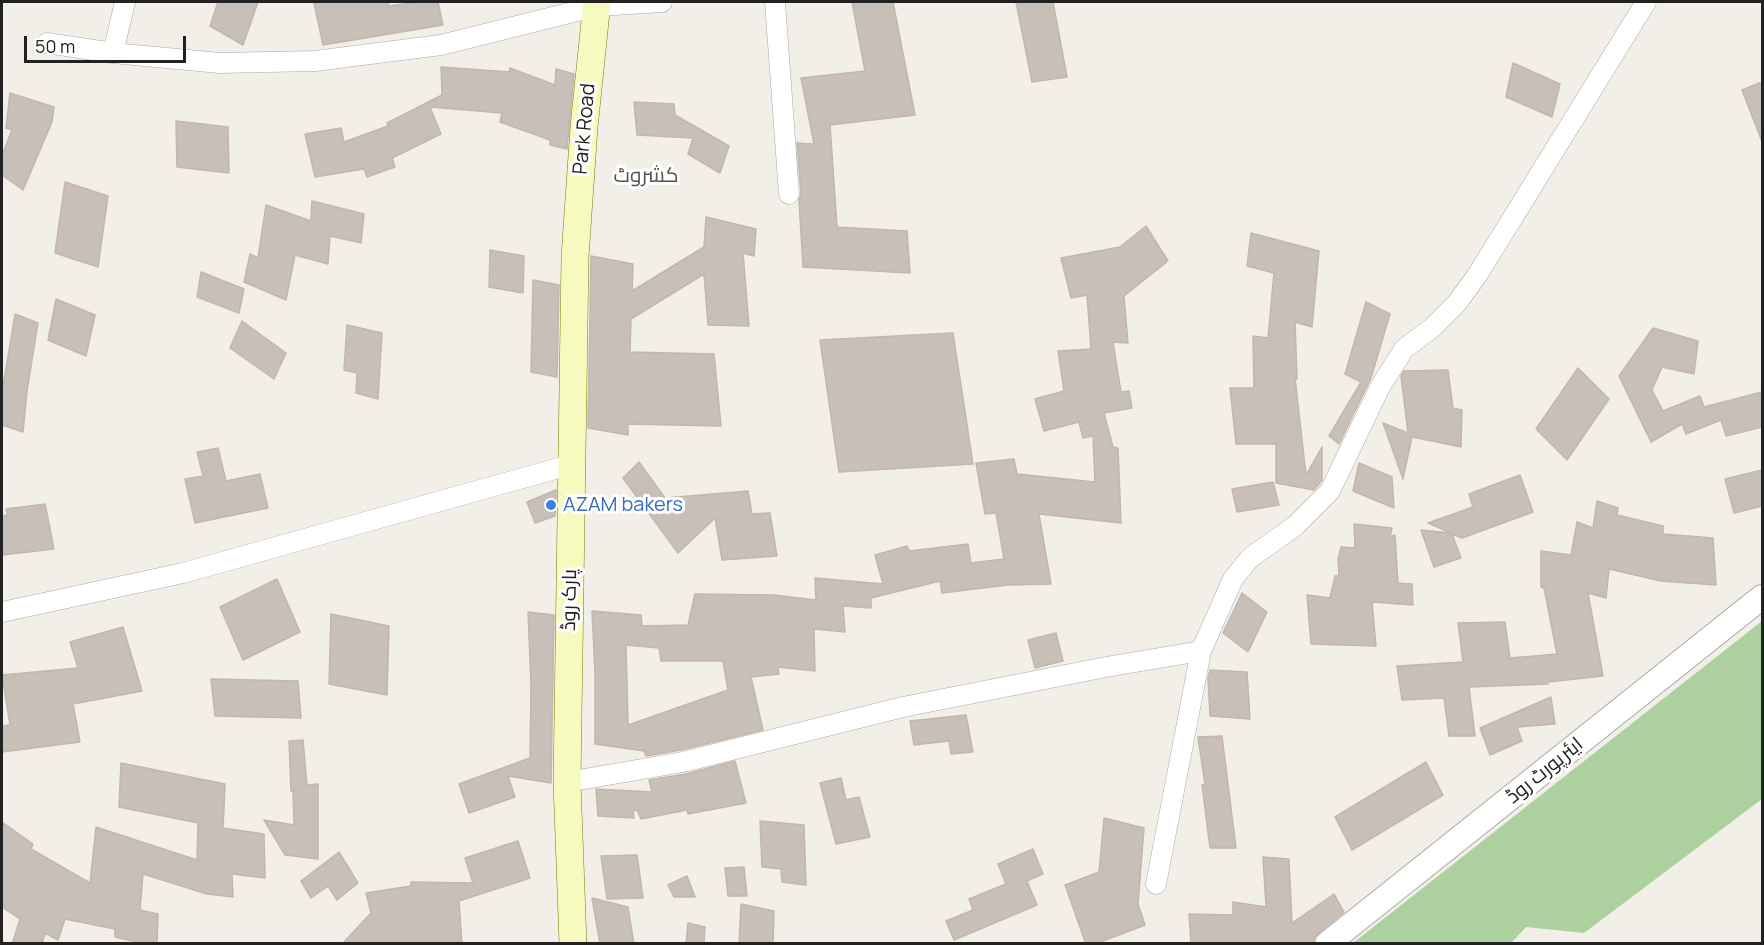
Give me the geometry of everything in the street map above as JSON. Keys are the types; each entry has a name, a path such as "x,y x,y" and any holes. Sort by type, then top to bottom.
{"main road":[{"name":"Park Road","path":"574,257 597,4"},
{"name":"پارک روڈ","path":"573,944 567,782 574,257"}],"street":[{"path":"113,53 125,2"},
{"path":"47,44 220,63 315,61 441,45 597,4 662,2"},
{"path":"775,2 789,194"},
{"path":"1156,884 1202,651 1233,579 1250,558 1295,526 1330,491 1380,387 1404,349 1433,327 1458,303 1646,2"},
{"path":"2,612 183,573 573,464"},
{"name":"ایئرپورٹ روڈ","path":"1327,944 1762,597"},
{"path":"567,782 683,762 903,707 1106,667 1202,651"}],"green space":[{"path":"1762,621 1762,799 1584,933 1526,927 1511,943 1353,943"}],"building":[{"path":"218,2 258,2 243,45 210,26"},
{"path":"388,2 389,6 438,2 443,25 323,45 314,3"},
{"path":"852,2 893,2 915,115 830,125 837,227 907,231 910,273 803,267 797,143 814,144 801,78 865,71"},
{"path":"1016,2 1053,2 1067,77 1032,82"},
{"path":"1513,63 1560,84 1552,117 1506,97"},
{"path":"441,67 509,72 510,68 555,85 556,69 574,74 567,149 550,145 550,140 500,122 502,113 430,107 441,134 392,158 395,167 367,177 364,169 315,177 305,134 341,128 344,142 388,126 387,123 442,95"},
{"path":"1762,82 1762,139 1761,139 1742,90"},
{"path":"10,93 54,107 52,122 23,190 2,175 2,155 12,130 6,128"},
{"path":"634,102 674,104 675,115 729,146 720,173 688,154 693,138 637,135"},
{"path":"176,121 228,127 229,173 177,167"},
{"path":"65,182 108,196 98,267 55,253"},
{"path":"312,201 364,214 361,243 330,236 328,264 295,255 286,300 244,282 250,254 258,258 266,205 311,221"},
{"path":"706,217 756,229 754,256 743,253 749,326 708,325 704,274 631,319 630,352 714,354 721,426 628,424 628,435 588,428 591,256 633,264 632,291 704,247"},
{"path":"1146,226 1168,261 1124,296 1128,343 1113,342 1121,392 1129,391 1132,408 1104,413 1113,447 1118,448 1121,523 1039,514 1051,584 1008,585 942,593 940,581 871,598 871,608 843,606 845,632 814,629 815,671 778,667 779,674 751,677 763,730 646,756 644,751 595,744 592,611 641,615 642,626 688,625 695,594 774,595 816,600 815,578 883,584 875,555 907,546 909,551 968,544 971,563 1004,559 996,513 985,514 976,463 1014,459 1017,474 1095,482 1093,436 1083,438 1079,422 1044,431 1035,399 1064,391 1058,351 1091,349 1087,295 1071,298 1061,258 1120,247","holes":["626,645 659,648 661,661 723,661 728,690 628,725"]},
{"path":"1251,233 1319,251 1312,327 1295,322 1297,379 1295,378 1306,475 1322,447 1322,480 1314,490 1276,483 1276,444 1236,444 1230,388 1254,388 1253,336 1268,338 1274,273 1247,266"},
{"path":"490,250 524,256 523,293 489,287"},
{"path":"201,272 244,289 239,313 197,297"},
{"path":"533,280 559,285 557,377 531,372"},
{"path":"56,299 95,315 86,356 48,340"},
{"path":"1366,302 1390,314 1371,378 1339,444 1329,436 1361,382 1345,374"},
{"path":"15,314 38,323 23,432 2,425 2,392"},
{"path":"242,321 286,353 274,379 230,348"},
{"path":"347,325 382,333 378,399 356,393 357,373 344,370"},
{"path":"1653,328 1698,341 1694,374 1662,367 1652,390 1663,411 1700,396 1704,407 1762,392 1762,427 1726,436 1721,420 1686,434 1682,424 1651,442 1619,376"},
{"path":"953,333 973,464 839,472 820,340"},
{"path":"1578,368 1609,399 1567,460 1536,429"},
{"path":"1448,370 1453,408 1462,410 1461,447 1412,437 1403,479 1383,423 1408,433 1401,376 1404,371"},
{"path":"218,448 226,481 260,474 268,508 195,523 185,479 203,476 197,452"},
{"path":"639,462 665,498 748,491 752,514 770,513 777,556 722,560 715,518 678,553 623,478"},
{"path":"1359,463 1392,477 1394,508 1353,491"},
{"path":"1762,470 1762,506 1734,513 1725,479"},
{"path":"1520,475 1533,512 1462,538 1452,534 1461,558 1434,567 1421,530 1451,533 1428,523 1473,507 1469,494"},
{"path":"1273,482 1279,505 1237,512 1232,489"},
{"path":"556,490 555,516 535,523 527,502"},
{"path":"1597,501 1618,508 1617,515 1663,526 1663,534 1713,538 1716,585 1661,581 1609,569 1606,598 1588,593 1603,676 1548,682 1548,684 1469,687 1475,736 1449,736 1444,698 1402,700 1397,666 1463,662 1458,623 1505,622 1510,658 1557,654 1544,588 1541,587 1541,551 1571,555 1577,522 1593,528"},
{"path":"45,504 54,549 2,555 2,516 8,515 6,509"},
{"path":"1354,524 1392,528 1390,537 1395,535 1398,583 1412,584 1413,605 1372,602 1376,646 1311,644 1307,595 1330,598 1335,576 1339,576 1338,559 1341,547 1355,548"},
{"path":"277,579 300,632 243,660 220,607"},
{"path":"1242,593 1267,612 1248,652 1223,633"},
{"path":"528,612 554,615 551,783 508,776 515,797 469,813 459,784 530,758 531,685"},
{"path":"331,614 389,626 387,695 329,684"},
{"path":"123,627 142,691 73,704 80,742 2,752 2,726 10,725 2,675 78,668 70,642"},
{"path":"1056,633 1063,661 1035,668 1028,640"},
{"path":"1210,670 1247,672 1250,719 1210,716 1208,678"},
{"path":"211,679 298,681 301,718 215,716"},
{"path":"1551,697 1555,724 1517,727 1522,741 1490,755 1480,728"},
{"path":"966,715 973,752 951,754 949,741 914,745 910,721"},
{"path":"1222,736 1236,848 1210,848 1202,785 1205,785 1198,737"},
{"path":"303,740 307,785 318,784 318,859 285,855 264,820 294,825 289,741"},
{"path":"735,761 746,803 688,814 687,810 641,819 637,810 633,811 634,818 598,816 596,789 652,792 649,780 686,774"},
{"path":"1426,762 1443,795 1352,850 1335,817"},
{"path":"121,763 225,784 223,828 264,834 265,878 232,874 233,897 207,894 143,874 140,910 158,914 157,944 146,944 115,937 115,929 65,919 58,940 45,933 42,944 12,944 20,919 2,907 2,822 33,844 31,849 90,883 96,827 197,860 198,823 119,807"},
{"path":"841,778 846,800 859,797 870,837 836,844 820,783"},
{"path":"1104,818 1144,828 1138,904 1145,925 1095,944 1086,944 1065,885 1099,872"},
{"path":"760,821 804,825 806,885 782,882 781,869 762,867"},
{"path":"518,841 530,878 459,901 462,944 342,944 371,913 366,893 411,886 411,882 473,883 465,858"},
{"path":"1033,849 1043,874 1027,881 1037,905 954,940 946,921 973,910 969,899 1006,884 998,864"},
{"path":"339,852 358,883 337,900 328,886 311,898 301,881"},
{"path":"637,855 643,898 607,899 601,856"},
{"path":"1263,857 1289,859 1292,923 1334,894 1344,912 1315,936 1313,944 1191,944 1189,914 1233,915 1233,902 1266,907"},
{"path":"744,867 747,896 728,896 725,868"},
{"path":"687,876 695,897 674,897 668,885"},
{"path":"592,898 628,907 634,944 600,944"},
{"path":"741,904 774,911 773,944 739,944"},
{"path":"688,923 705,927 704,944 686,944"}],"place":[{"name":"AZAM bakers","path":"551,505"}],"district":[{"name":"کشروٹ","path":"646,176"}]}
